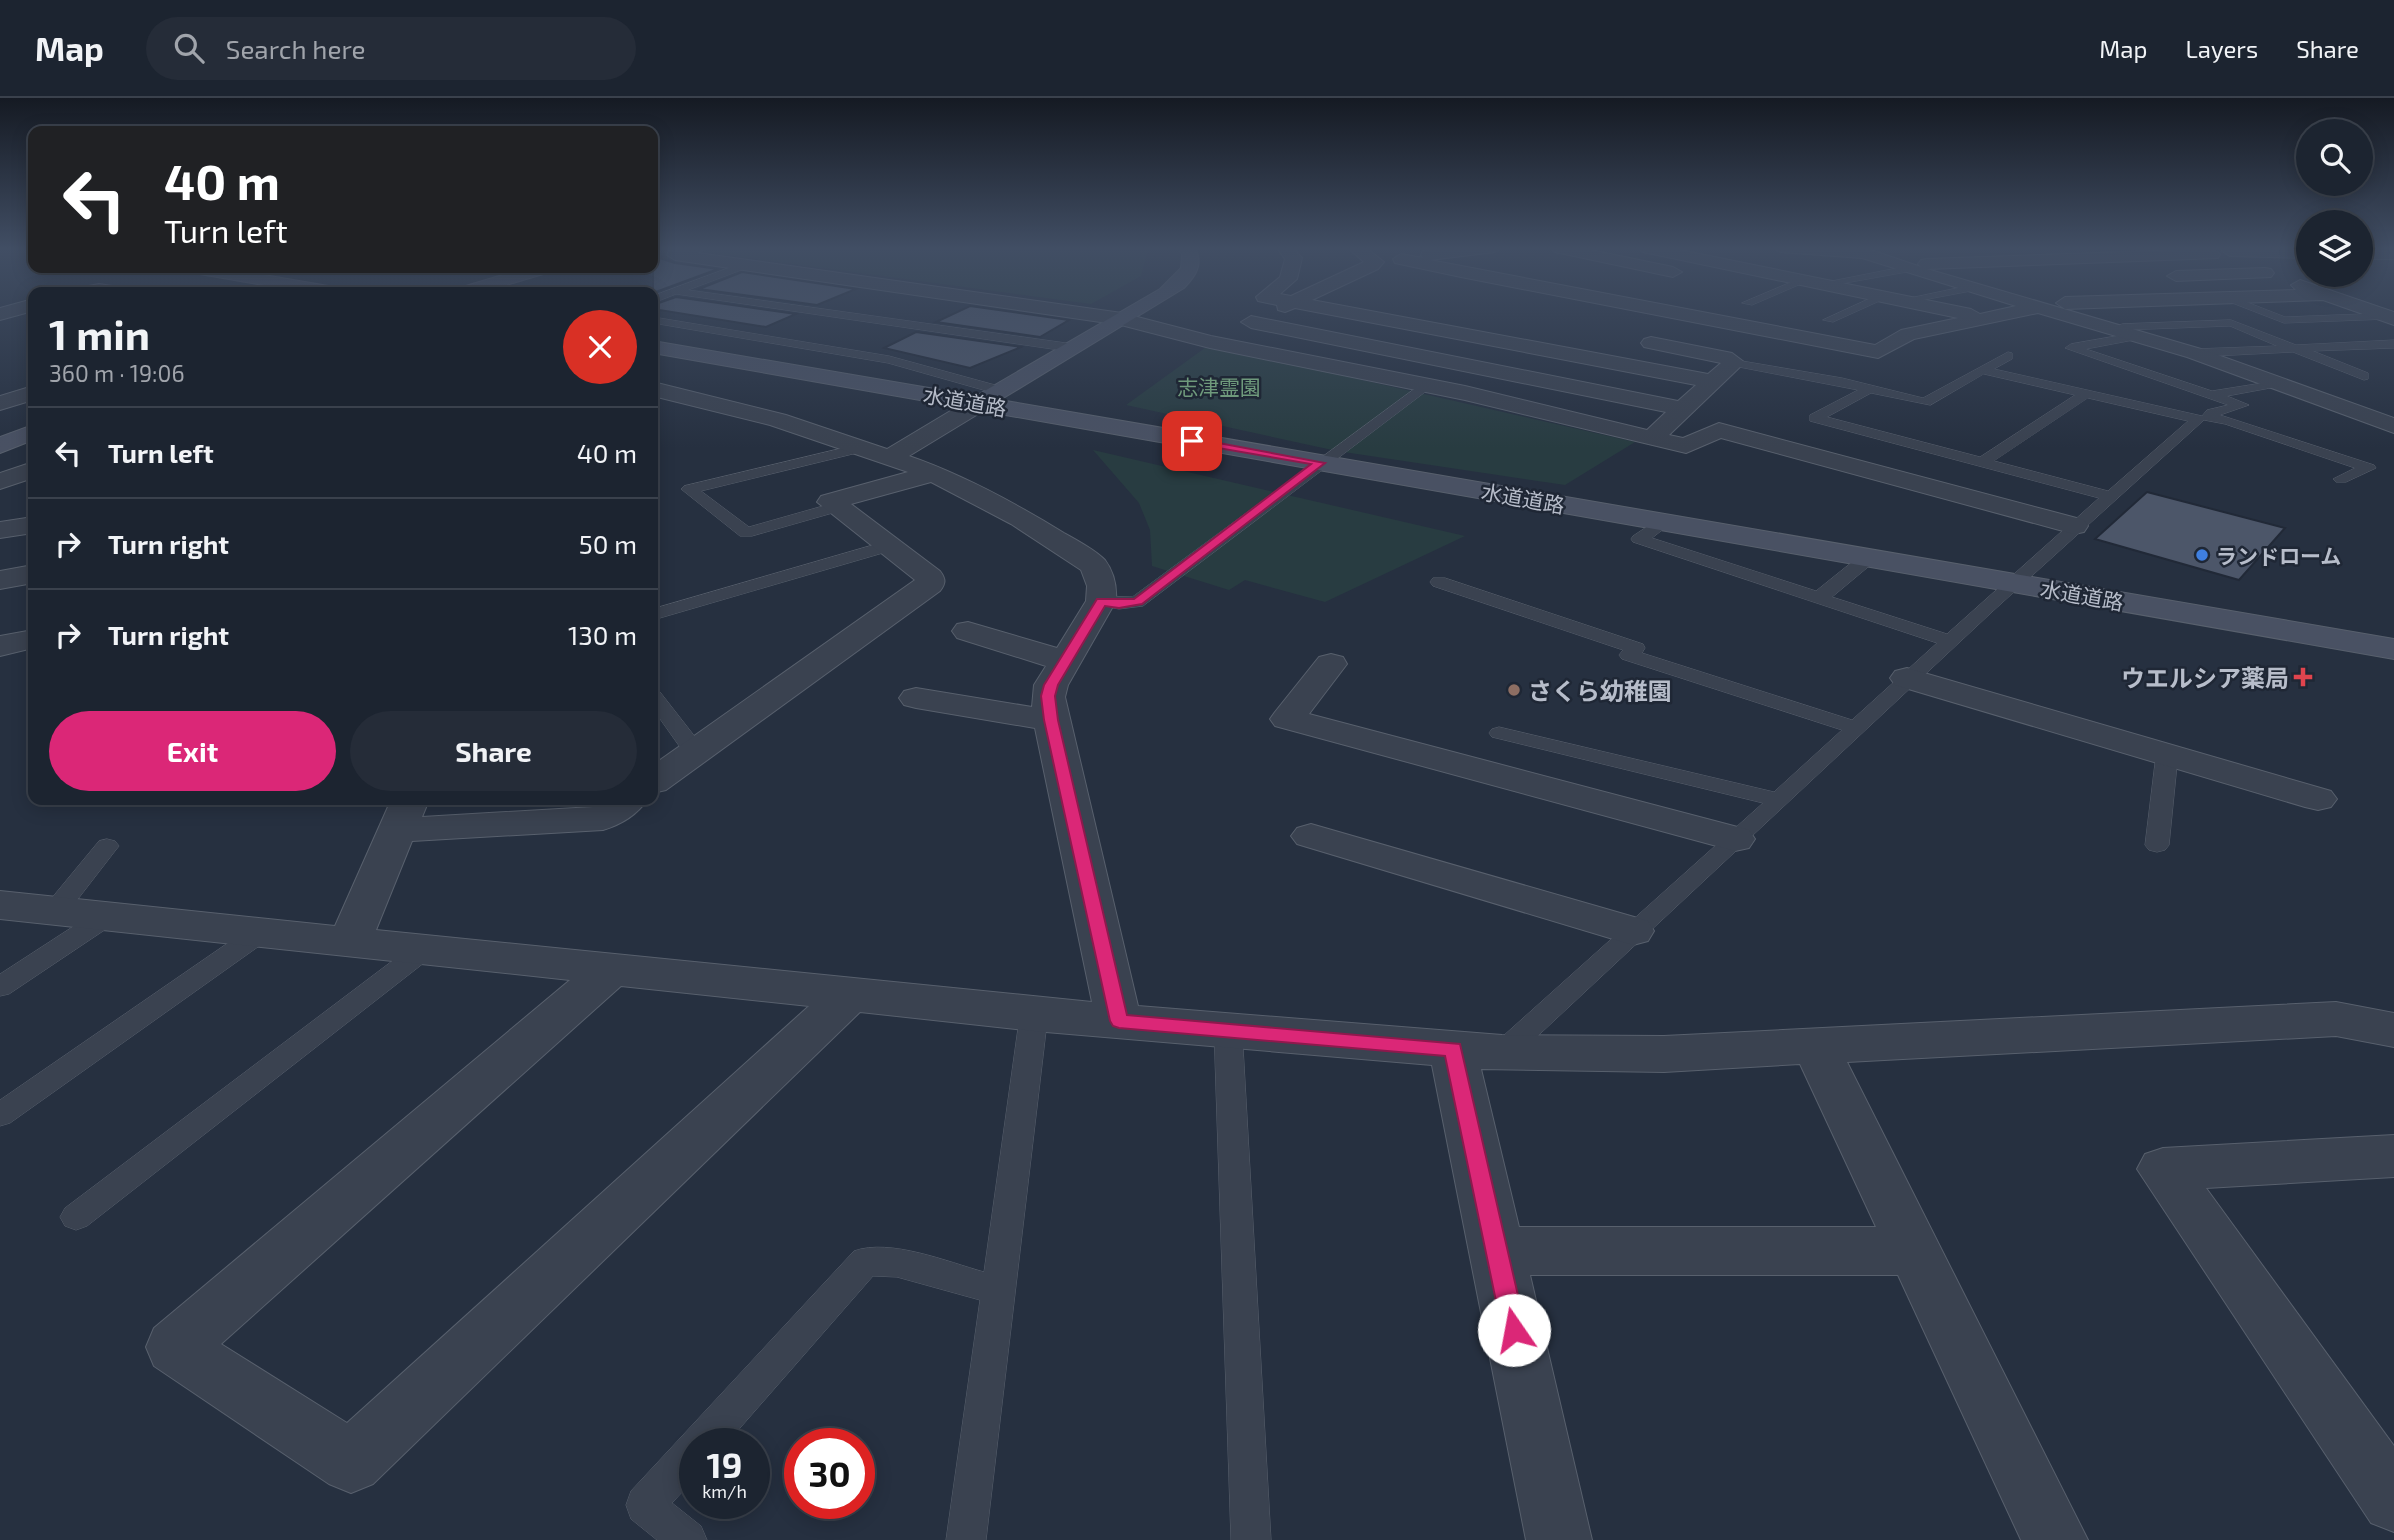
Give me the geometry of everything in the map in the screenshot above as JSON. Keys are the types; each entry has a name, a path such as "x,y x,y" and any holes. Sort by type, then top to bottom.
{"street":[{"path":"1083,314 1122,320 1210,342 1431,387 1686,446 1719,430 2074,526"},
{"path":"889,458 1131,314"},
{"path":"1210,342 1268,314"},
{"path":"1353,314 1710,382"},
{"path":"1714,314 1878,352 1903,335"},
{"path":"1969,314 1987,318"},
{"path":"1823,319 1903,335 2002,314"},
{"path":"2065,314 2194,353 2389,422"},
{"path":"0,321 22,326"},
{"path":"1251,322 1683,409"},
{"path":"1431,387 1471,366 1528,329"},
{"path":"1634,340 1726,357 1734,362 1652,438"},
{"name":"水道道路","path":"658,348 2394,649"},
{"path":"0,388 28,394"},
{"path":"658,391 778,420 934,473 1021,518 1094,566 1102,586 1101,601 1051,685 1048,696 1051,720 1119,1021"},
{"path":"0,403 28,395"},
{"path":"658,407 686,396"},
{"path":"0,434 28,427"},
{"path":"0,446 28,434"},
{"path":"0,481 28,472"},
{"path":"658,778 930,585 930,577 830,502 934,473"},
{"path":"0,530 28,526"},
{"path":"0,580 28,575"},
{"path":"968,631 1065,661"},
{"path":"0,646 28,640"},
{"path":"1331,664 1287,719 1735,839"},
{"path":"1907,678 2318,799"},
{"path":"916,698 1051,720"},
{"path":"350,941 403,815 603,818 621,805"},
{"path":"1311,836 1633,930"},
{"path":"0,905 1034,1013 1478,1051 1664,1054 2336,1019 2394,1030"},
{"path":"613,968 175,1346 351,1462 852,993"},
{"path":"1816,1047 2055,1540"},
{"path":"1478,1051 1498,1251 1559,1540"},
{"path":"2394,1156 2163,1169 2394,1500"},
{"path":"1498,1251 1914,1251"}],"lane":[{"path":"838,314 1073,348"},
{"path":"1823,319 1835,314"},
{"path":"2270,314 2284,320 2372,314"},
{"path":"658,321 889,360 1001,391"},
{"path":"2110,327 2231,323 2364,376"},
{"path":"1478,1051 1633,930 1779,800 1907,678 2015,584 2074,526 2212,412 2242,405 2071,348 2140,336"},
{"path":"2194,353 2394,344"},
{"path":"1734,362 1925,402 2008,356"},
{"path":"1982,370 2204,418 2370,468 2341,479"},
{"path":"2213,395 2276,383"},
{"path":"1101,601 1119,604 1137,602 1320,463 1431,387"},
{"path":"1869,389 1815,418 2110,496"},
{"path":"1982,462 2085,394"},
{"path":"837,508 746,533 689,489 860,448"},
{"path":"1663,523 1639,539 1949,641"},
{"path":"658,614 887,546"},
{"path":"1819,598 1868,558"},
{"path":"1439,582 1636,648 1629,655 1855,728"},
{"path":"658,703 695,752"},
{"path":"1499,733 1779,800"},
{"path":"2157,845 2167,755"},
{"path":"55,911 107,846"},
{"path":"0,987 106,917"},
{"path":"0,1115 260,933"},
{"path":"76,1217 425,949"},
{"path":"965,1540 1034,1013"},
{"path":"1228,1029 1251,1540"},
{"path":"715,1428 866,1261 897,1263 998,1290"},
{"path":"679,1468 645,1505 687,1540"}],"green space":[{"name":"志津霊園","path":"1209,345 1635,442 1565,485 1337,451 1126,405"},
{"name":"志津霊園","path":"1093,450 1465,536 1325,602 1245,580 1229,590 1152,566 1150,530 1139,503"}],"building":[{"path":"686,314 795,314 766,327"},
{"path":"952,314 1029,314 1069,320 1040,337 936,322"},
{"path":"916,332 1021,347 970,368 884,348"},
{"path":"2147,492 2285,528 2239,580 2095,539"}],"place":[{"name":"ランドローム","path":"2202,555"},
{"name":"ウエルシア薬局","path":"2303,677"},
{"name":"さくら幼稚園","path":"1514,690"}],"route":[{"path":"1192,441 1320,463 1137,602 1119,604 1101,601 1051,685 1048,696 1051,720 1119,1021 1453,1049 1514,1330"}]}
